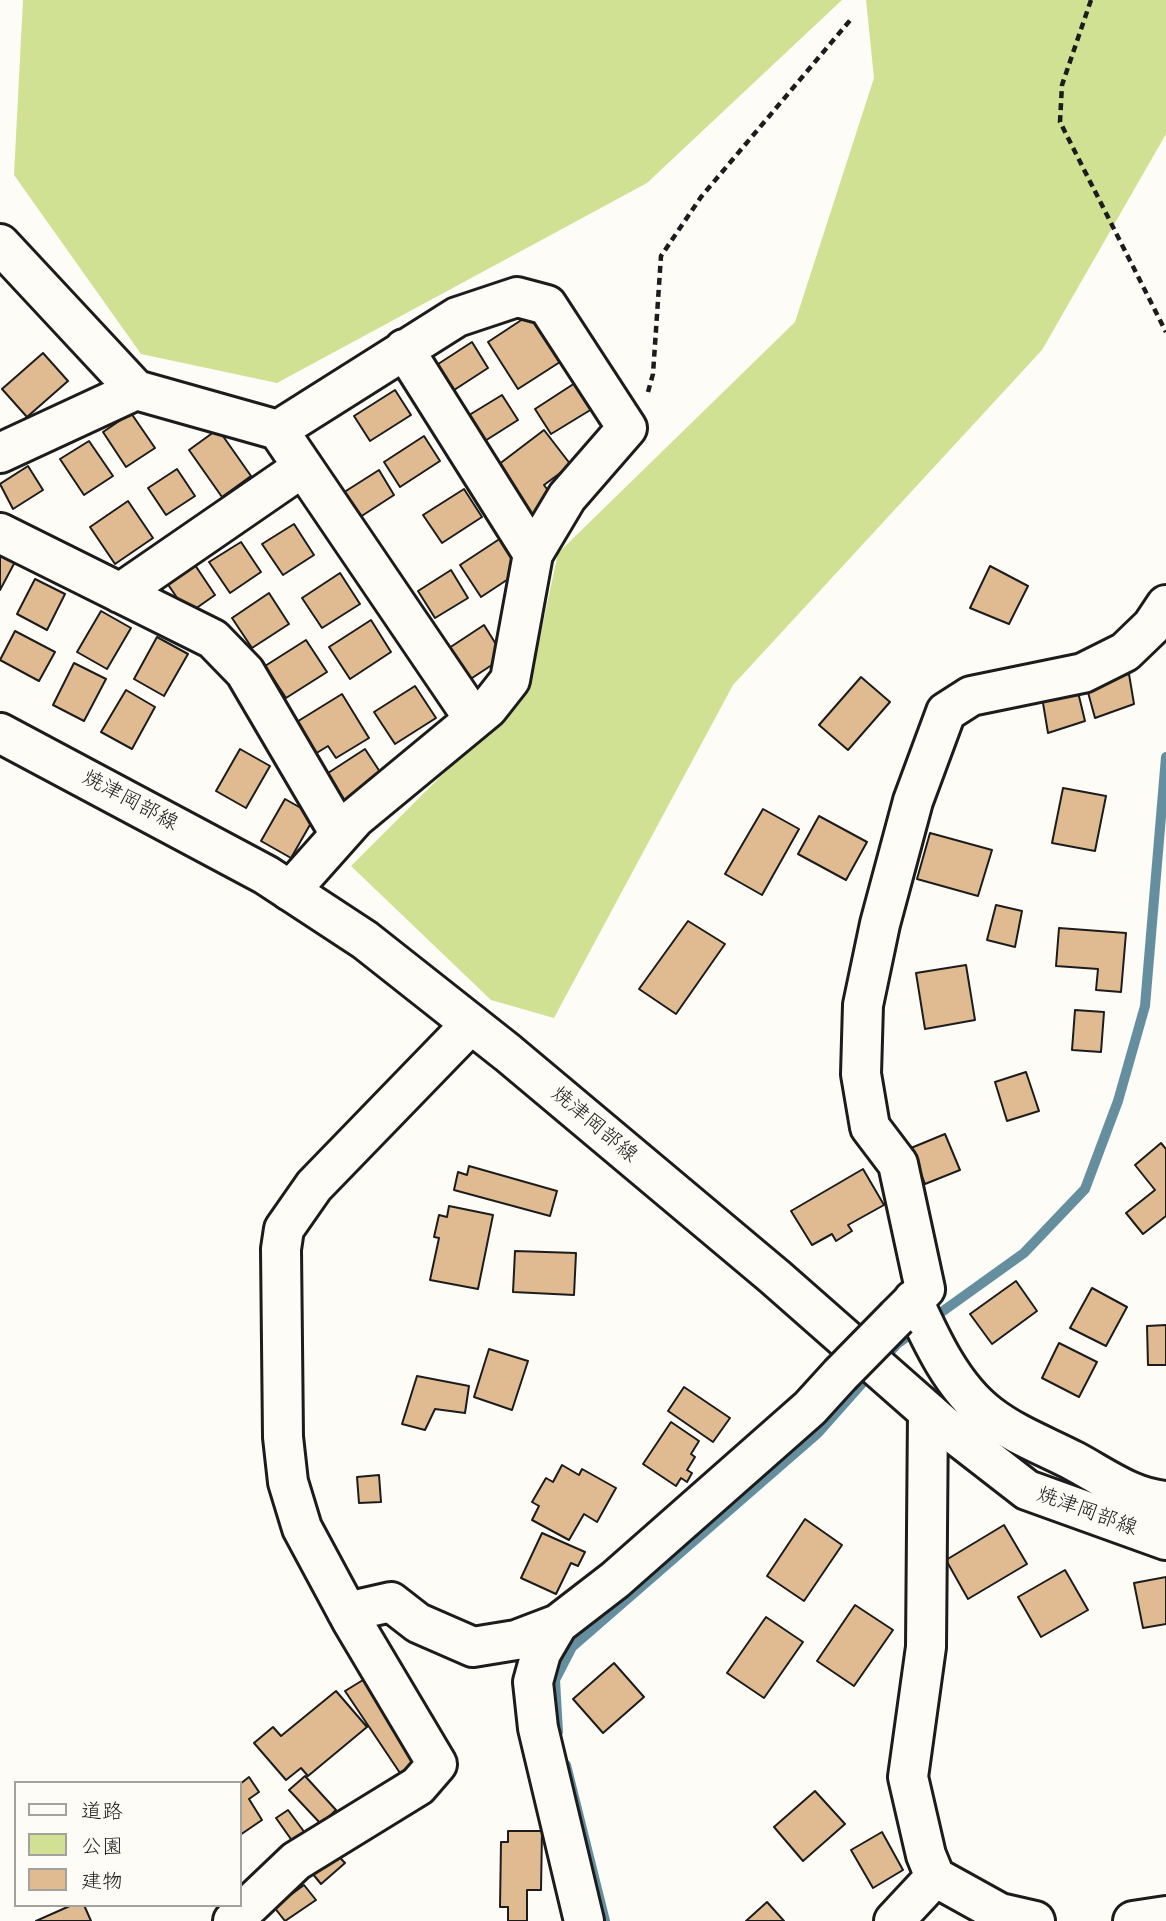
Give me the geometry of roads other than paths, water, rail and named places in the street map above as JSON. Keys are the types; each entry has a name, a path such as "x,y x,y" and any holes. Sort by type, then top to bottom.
{"street":[{"path":"0,244 135,390 278,430 474,719"},
{"path":"278,430 457,317 517,298 547,304 627,428 567,497 533,554 510,680 474,719 355,818 289,891"},
{"path":"404,349 533,554"},
{"path":"0,453 135,390"},
{"path":"120,593 303,467"},
{"path":"0,533 213,639 245,672 340,834"},
{"path":"346,1612 391,1602 418,1623 473,1647 516,1640 558,1624 615,1580 810,1408 925,1289 898,1164 870,1127 861,1074 863,1005 880,924 913,801 946,712 971,696 1083,673 1125,652 1152,626 1166,605"},
{"name":"焼津岡部線","path":"2,738 128,799 289,891 365,940 471,1024 775,1277 928,1412 1027,1490 1166,1540"},
{"path":"233,1921 296,1861 418,1786 437,1764 346,1612 302,1528 288,1482 283,1437 281,1250 284,1229 314,1186 471,1024"},
{"path":"905,1308 928,1334 963,1389 988,1414 1023,1437 1122,1489 1150,1500 1166,1501"},
{"path":"928,1412 926,1647 908,1776 926,1855 935,1877 1000,1913 1035,1921"},
{"path":"558,1624 541,1653 533,1682 538,1728 584,1921"},
{"path":"894,1921 935,1877"},
{"path":"1133,1921 1166,1916"}],"waterway":[{"path":"558,1732 555,1680 572,1647 818,1433 897,1344 1024,1253 1085,1189 1118,1101 1145,1006 1166,757"},
{"path":"566,1765 605,1921"}]}
